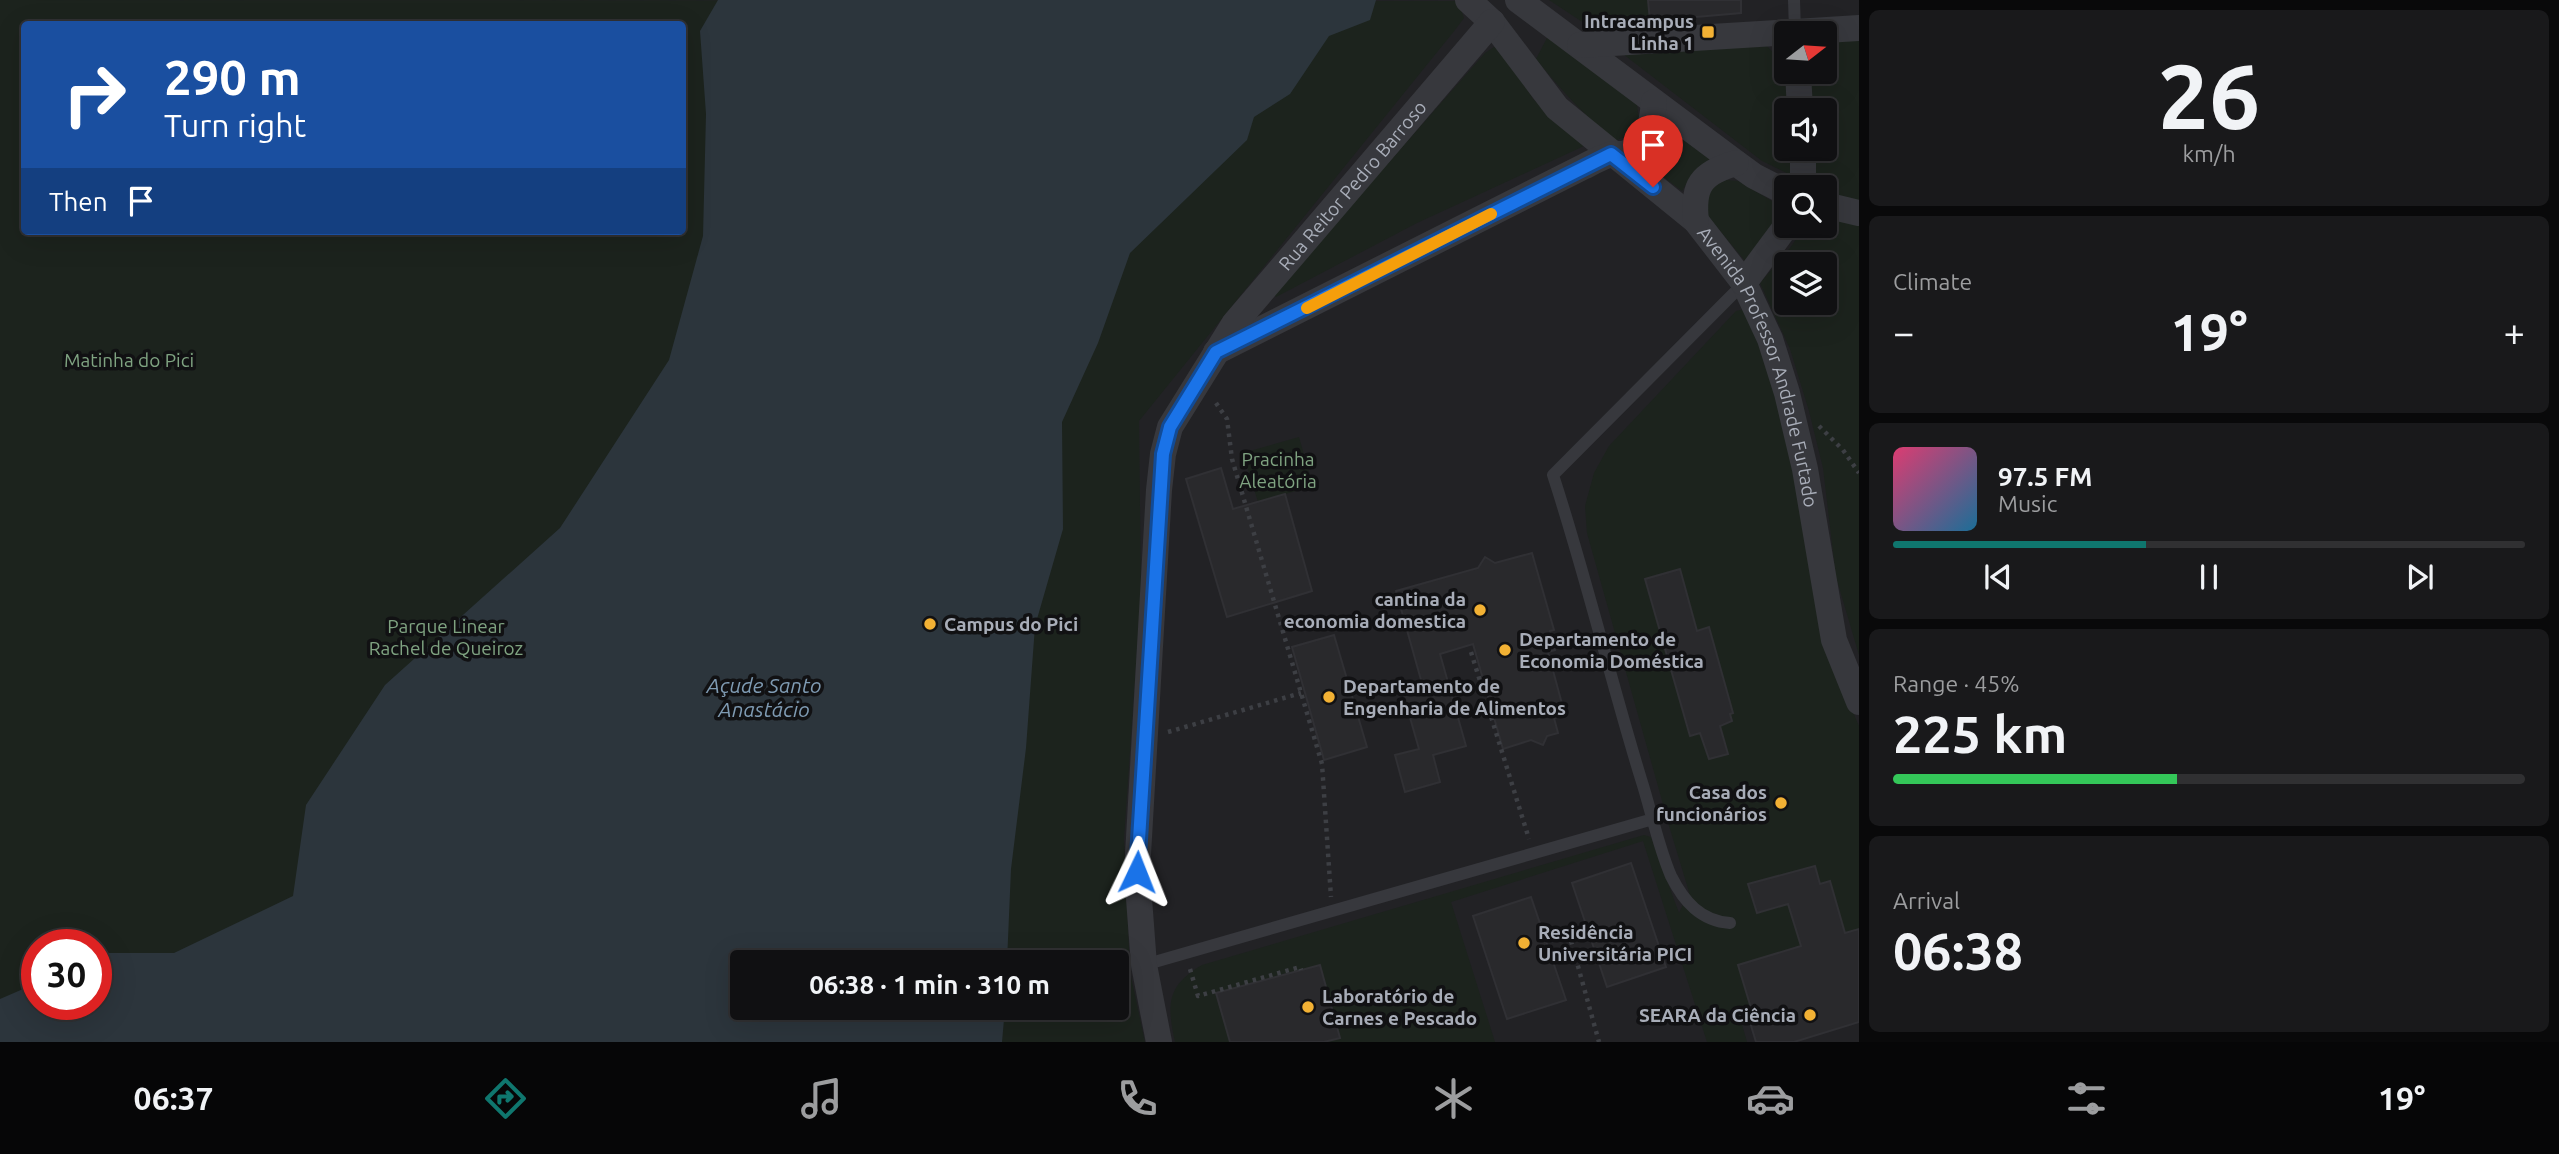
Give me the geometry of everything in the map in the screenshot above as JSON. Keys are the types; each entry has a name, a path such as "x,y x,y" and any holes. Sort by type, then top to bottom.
{"street":[{"name":"Avenida Professor Andrade Furtado","path":"1468,0 1492,22 1557,108 1696,221 1744,284 1770,339 1787,393 1805,469 1834,640 1859,702"},
{"path":"1518,0 1736,163 1774,186"},
{"name":"Rua Reitor Pedro Barroso","path":"1159,1042 1144,965 1137,872 1163,454 1170,427 1234,324 1492,22"},
{"path":"1838,29 1859,28"},
{"path":"1580,45 1774,33"},
{"path":"1216,352 1611,154 1622,154 1636,149 1652,125 1654,102"},
{"path":"1696,221 1696,192 1702,181 1711,172 1736,163"},
{"path":"1837,208 1859,213"},
{"path":"1744,284 1778,238"}],"lane":[{"path":"1794,0 1795,21"},
{"path":"1730,923 1715,922 1701,915 1680,891 1671,875 1623,721 1582,569 1553,475 1744,284"},
{"path":"1144,965 1653,819"}],"path":[{"path":"1216,403 1227,419 1232,459 1322,764 1331,912"},
{"path":"1815,422 1843,450 1859,473"},
{"path":"1471,652 1534,853"},
{"path":"1160,735 1301,693"},
{"path":"1571,941 1599,1042"},
{"path":"1191,969 1198,996 1300,967 1301,970"}],"shaded area":[{"name":"Campus do Pici","path":"0,0 1859,0 1859,1042 0,1042"}],"green space":[{"name":"Parque Linear Rachel de Queiroz","path":"0,0 1458,1 1464,18 1455,30 1139,421 1141,590 1124,839 1130,972 1145,1042 0,1042"},
{"path":"1549,0 1648,0 1650,21 1643,28 1590,27"},
{"path":"1548,36 1637,105 1639,120 1632,134 1615,141 1554,81 1536,59"},
{"path":"1859,38 1859,201 1837,197 1837,175 1816,175 1814,161 1837,161 1837,98 1810,98 1810,84 1838,84 1838,41"},
{"path":"1767,46 1774,54 1774,84 1788,84 1789,98 1774,98 1774,161 1793,161 1793,175 1762,161 1623,54"},
{"path":"1494,47 1503,50 1533,99 1584,146 1417,223 1276,297 1273,294 1485,53"},
{"path":"1659,122 1710,159 1694,171 1682,191 1640,159"},
{"path":"1726,180 1738,181 1774,202 1774,225 1745,261 1707,215 1709,193 1714,186"},
{"path":"1837,220 1859,225 1859,655 1836,577 1823,468 1809,411 1790,349 1775,315 1837,315 1837,252 1787,252 1797,238 1837,238"},
{"path":"1774,267 1774,314 1760,283"},
{"path":"1745,309 1766,357 1788,435 1830,660 1859,726 1859,976 1739,1014 1747,1042 1707,1042 1643,841 1451,902 1495,1042 1175,1042 1171,1017 1172,998 1181,981 1202,965 1644,835 1651,837 1679,913 1689,892 1587,533 1585,506 1594,473 1609,446 1736,311"},
{"name":"Pracinha Aleatória","path":"1299,437 1313,486 1258,502 1243,453"}],"water":[{"name":"Açude Santo Anastácio","path":"718,0 1376,0 1370,20 1329,36 1290,94 1254,117 1247,140 1130,253 1098,343 1062,422 1063,529 1035,626 1026,748 1011,869 1008,950 730,950 730,1020 1004,1020 1002,1042 0,1042 0,999 21,990 21,1020 112,1020 112,953 174,953 293,896 306,805 385,685 560,528 669,360 703,236 706,114 700,31"}],"building":[{"path":"1648,0 1741,0 1741,13 1650,21"},
{"path":"1221,468 1233,509 1285,494 1312,591 1227,617 1186,479"},
{"name":"Departamento de Economia Doméstica","path":"1532,553 1554,630 1550,631 1555,650 1548,652 1565,715 1554,718 1558,733 1547,736 1543,745 1531,740 1503,749 1473,644 1440,654 1466,746 1433,755 1440,782 1405,792 1395,755 1419,749 1403,693 1423,687 1396,591 1478,568 1485,557 1495,563"},
{"path":"1680,569 1697,631 1709,627 1733,713 1730,714 1732,721 1720,726 1728,754 1709,759 1700,733 1690,736 1645,579"},
{"name":"Departamento de Engenharia de Alimentos","path":"1334,635 1367,747 1324,760 1292,647"},
{"path":"1631,863 1666,967 1607,987 1572,883"},
{"path":"1815,866 1820,884 1830,881 1845,933 1859,929 1859,1022 1794,1042 1756,1042 1749,1019 1754,1018 1738,965 1801,946 1788,904 1757,913 1748,884"},
{"path":"1531,897 1566,1000 1507,1019 1473,916"},
{"path":"1320,965 1340,1038 1324,1042 1230,1042 1216,993"}],"slow traffic":[{"path":"1307,308 1491,214"}],"place":[{"name":"Intracampus Linha 1","path":"1708,32"},
{"name":"cantina da economia domestica","path":"1480,610"},
{"name":"Campus do Pici","path":"930,624"},
{"name":"Departamento de Economia Doméstica","path":"1505,650"},
{"name":"Departamento de Engenharia de Alimentos","path":"1329,697"},
{"name":"Casa dos funcionários","path":"1781,803"},
{"name":"Residência Universitária PICI","path":"1524,943"},
{"name":"Laboratório de Carnes e Pescado","path":"1308,1007"},
{"name":"SEARA da Ciência","path":"1810,1015"}],"route":[{"path":"1137,872 1163,454 1170,427 1216,352 1229,348 1611,154 1653,187"}],"park label":[{"name":"Matinha do Pici","path":"129,360"}]}
